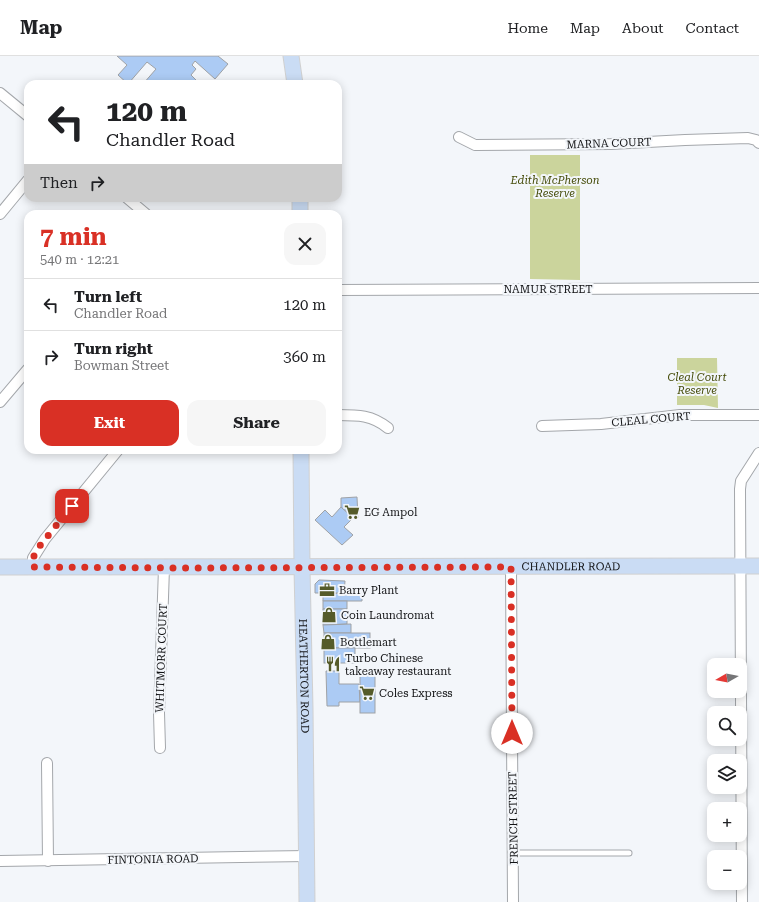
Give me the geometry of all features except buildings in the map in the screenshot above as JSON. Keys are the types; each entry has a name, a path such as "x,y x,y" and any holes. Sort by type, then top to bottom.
{"main road":[{"path":"291,56 294,80"},
{"name":"HEATHERTON ROAD","path":"301,454 307,902"},
{"name":"CHANDLER ROAD","path":"0,567 302,568 759,566"}],"street":[{"path":"0,93 24,113"},
{"name":"MARNA COURT","path":"459,137 476,145 610,144 748,138 756,140 759,143"},
{"path":"0,214 24,185"},
{"path":"131,202 141,210"},
{"name":"NAMUR STREET","path":"342,290 759,288"},
{"path":"0,402 24,374"},
{"path":"342,415 369,417 377,420 388,428"},
{"name":"CLEAL COURT","path":"542,426 601,424 680,415 759,415"},
{"path":"742,902 741,481 759,453"},
{"path":"33,567 33,558 45,539 115,454"},
{"name":"FRENCH STREET","path":"511,567 514,853 513,902"},
{"name":"WHITMORR COURT","path":"160,748 159,713 164,568"},
{"path":"47,763 48,861"},
{"name":"FINTONIA ROAD","path":"0,861 307,856"}],"lane":[{"path":"514,853 629,853"}],"green space":[{"name":"Edith McPherson Reserve","path":"530,155 580,155 580,280 530,279"},
{"name":"Cleal Court Reserve","path":"677,358 717,358 718,408 704,405 677,405"}],"place":[{"name":"EG Ampol","path":"352,512"},
{"name":"Barry Plant","path":"327,590"},
{"name":"Coin Laundromat","path":"329,615"},
{"name":"Bottlemart","path":"328,642"},
{"name":"Turbo Chinese takeaway restaurant","path":"333,664"},
{"name":"Coles Express","path":"367,693"}],"route":[{"path":"72,506 38,548 33,558 33,567 511,567 512,733"}]}
